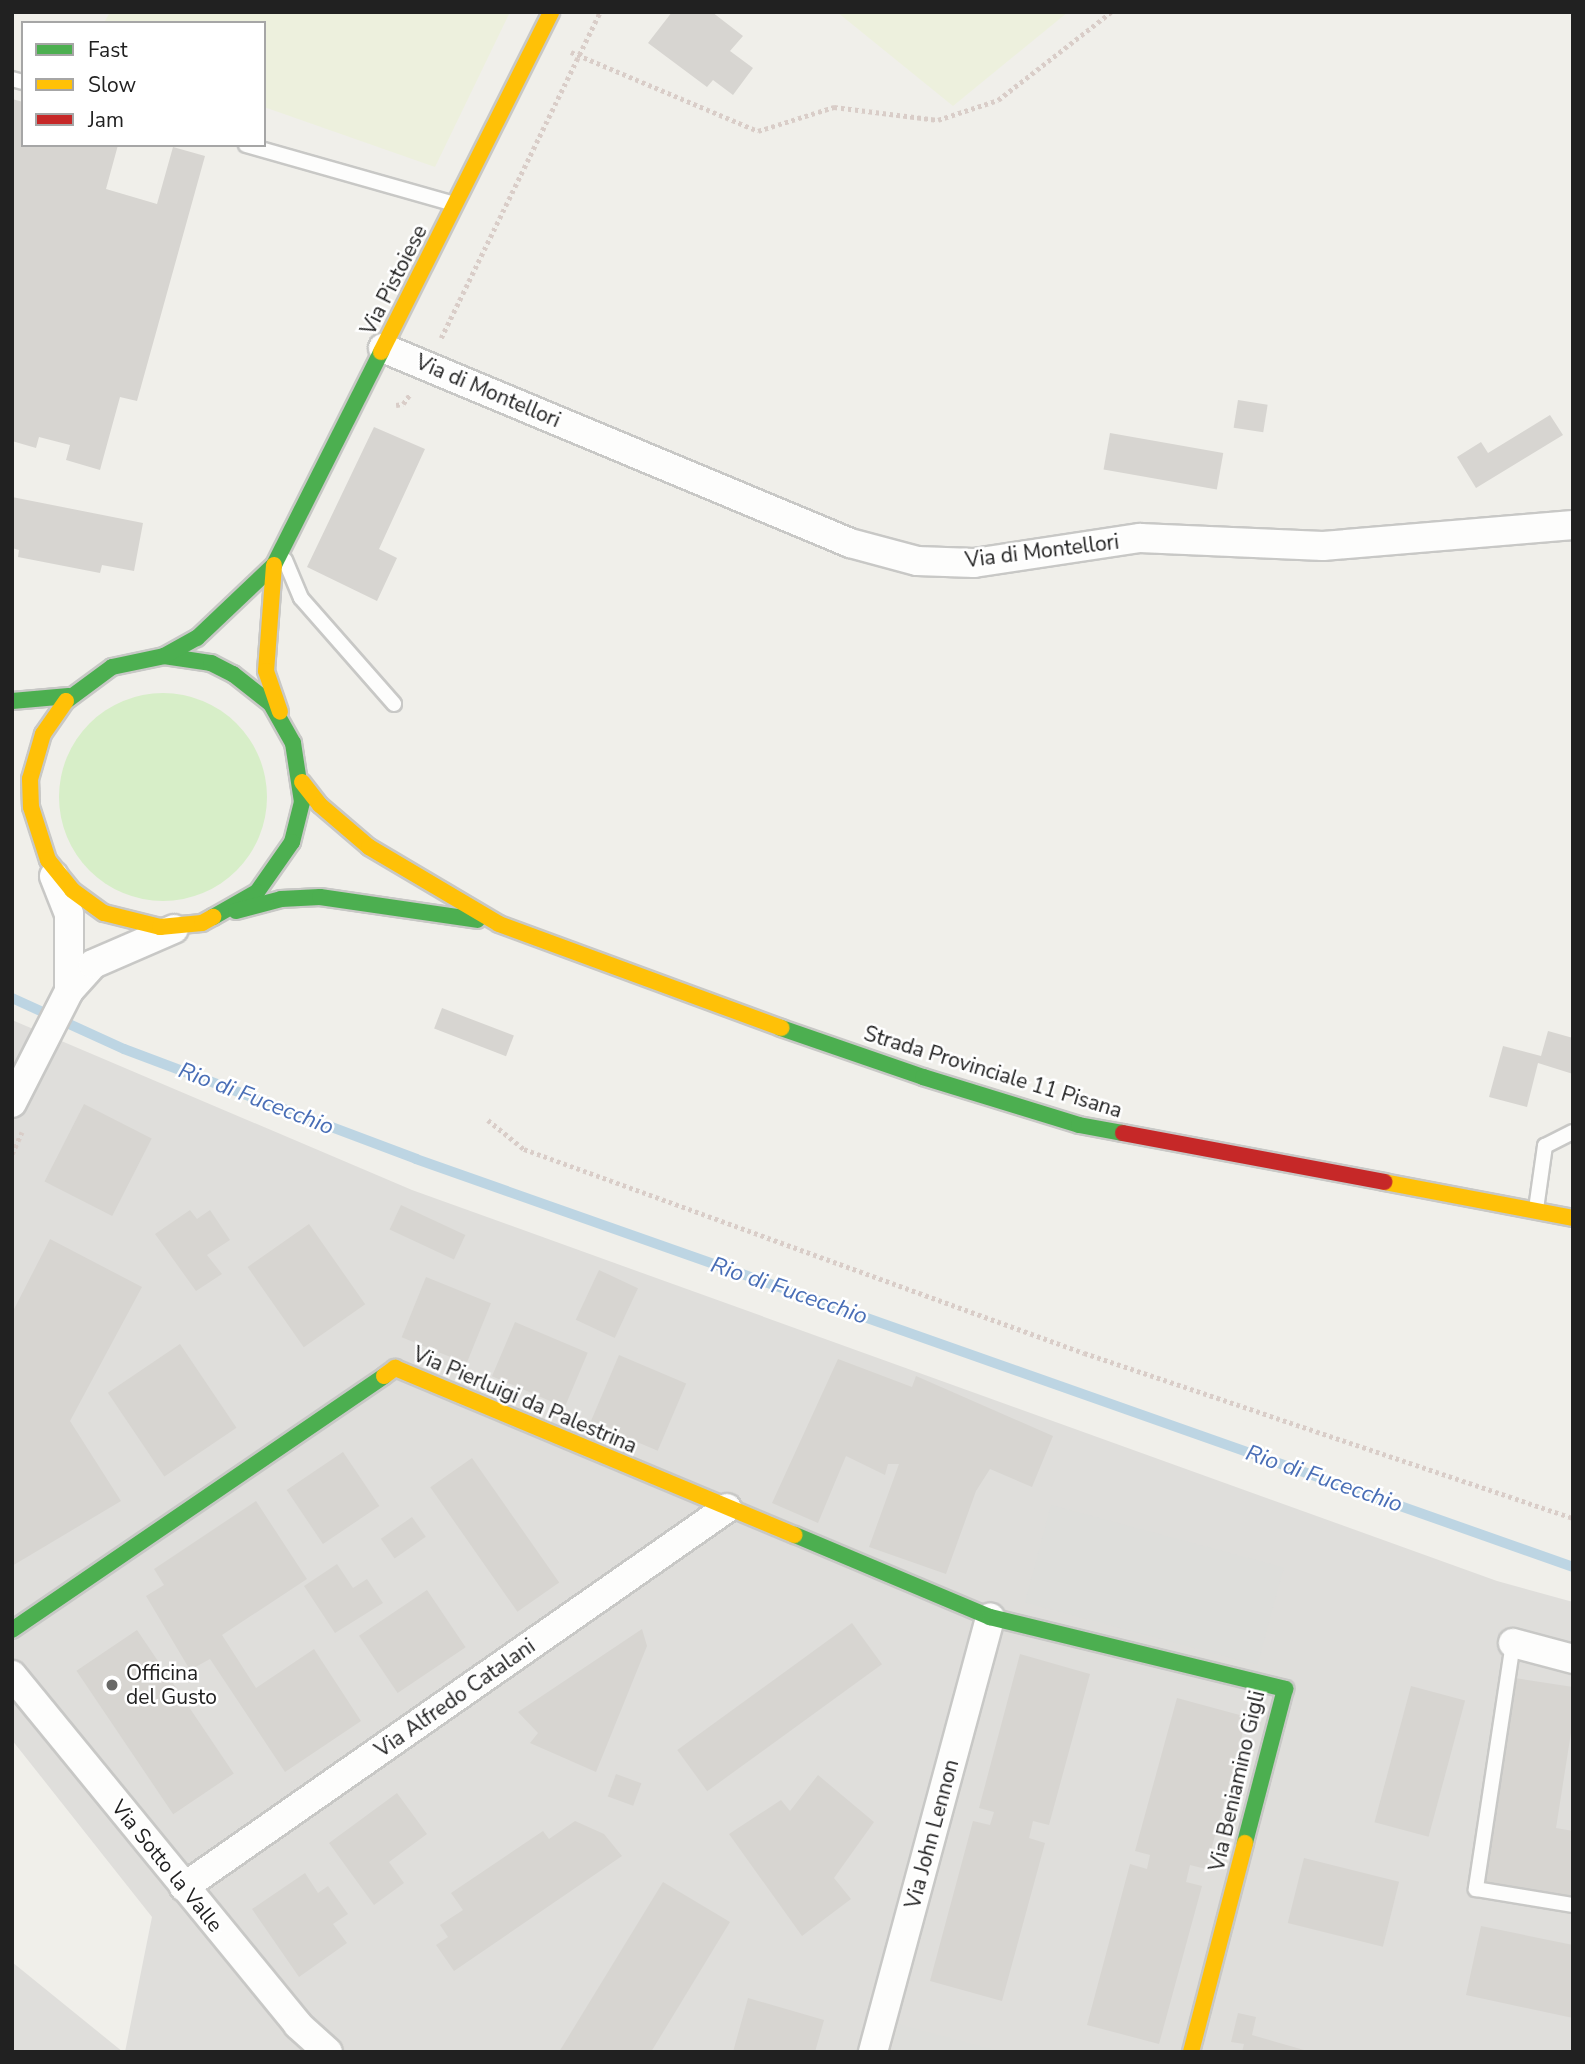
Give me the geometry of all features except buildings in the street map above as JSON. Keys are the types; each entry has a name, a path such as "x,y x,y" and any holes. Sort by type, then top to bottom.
{"main road":[{"name":"Via Pistoiese","path":"164,656 197,638 278,559 551,12"},
{"name":"Via Pistoiese","path":"278,559 266,671 302,782"},
{"path":"48,860 31,807 30,779 43,734 69,696 112,667 164,656 188,657 233,674 271,704 284,724"},
{"path":"12,701 69,696"},
{"path":"14,760 30,779"},
{"path":"223,915 257,892 283,860 299,822 302,782"},
{"name":"Strada Provinciale 11 Pisana","path":"302,782 320,804 369,847 499,924 701,1000 1079,1125 1535,1214 1573,1218"},
{"name":"Strada Provinciale 11 Pisana","path":"48,860 72,890 104,913 141,925 180,927 281,899 320,897 499,924"},
{"name":"Via Pierluigi da Palestrina","path":"12,1630 395,1368 990,1617"},
{"name":"Via Beniamino Gigli","path":"990,1617 1285,1689 1191,2052"}],"street":[{"name":"Via di Montellori","path":"383,348 850,543 917,561 974,563 1140,538 1323,546 1573,525"},
{"path":"48,860 69,914 69,991"},
{"path":"12,1103 69,991 93,964 128,945 180,927"},
{"name":"Via Alfredo Catalani","path":"184,1887 727,1508"},
{"name":"Via John Lennon","path":"873,2052 990,1617"},
{"path":"1513,1643 1573,1659"},
{"name":"Via Sotto la Valle","path":"12,1675 298,2025 328,2052"}],"lane":[{"path":"253,147 455,204"},
{"path":"278,559 301,598 394,704"},
{"path":"1535,1214 1545,1146 1573,1132"},
{"path":"1513,1643 1476,1889 1573,1905"}],"path":[{"path":"354,411 403,404 428,366 600,12"},
{"path":"538,38 758,131 834,107 938,120 998,100 1111,12"},
{"path":"488,1120 524,1149 1084,1353 1573,1518"}],"shaded area":[{"path":"12,1020 412,1190 1497,1581 1573,1602 1573,2052 125,2052 152,1917 12,1740"},
{"path":"1051,1505 1284,1567 1258,1665 1025,1603"},
{"path":"12,1962 123,2052 12,2052"},
{"path":"898,2024 1003,2052 891,2052"}],"green space":[{"path":"110,12 510,12 435,167 266,108 266,21 105,21"},
{"path":"837,12 1068,12 953,106"},
{"path":"163,693 203,701 236,724 259,757 267,797 259,837 236,870 203,893 163,901 123,893 90,870 67,837 59,797 67,757 90,724 123,701"}],"waterway":[{"name":"Rio di Fucecchio","path":"12,998 124,1049 416,1159 1573,1567"}],"traffic: fast":[{"path":"66,701 112,667 164,656 197,638 274,565 381,352"},
{"path":"164,656 211,663 233,674 271,704 293,743 302,802 292,842 257,892 213,917"},
{"path":"12,701 69,696"},
{"path":"236,911 281,899 320,897 477,920"},
{"path":"781,1028 923,1077 1079,1125 1123,1133"},
{"path":"12,1630 384,1376"},
{"path":"795,1535 990,1617 1285,1689 1245,1843"}],"traffic: slow":[{"path":"381,352 551,12"},
{"path":"274,565 266,671 280,712"},
{"path":"66,701 43,734 30,779 31,807 48,860 72,890 104,913 160,927 202,923 213,917"},
{"path":"302,782 320,805 369,847 499,924 781,1028"},
{"path":"1384,1182 1573,1218"},
{"path":"384,1376 395,1368 795,1535"},
{"path":"1191,2052 1245,1843"}],"traffic: jam":[{"path":"1123,1133 1384,1182"}],"place":[{"name":"Officina del Gusto","path":"112,1685"}]}
